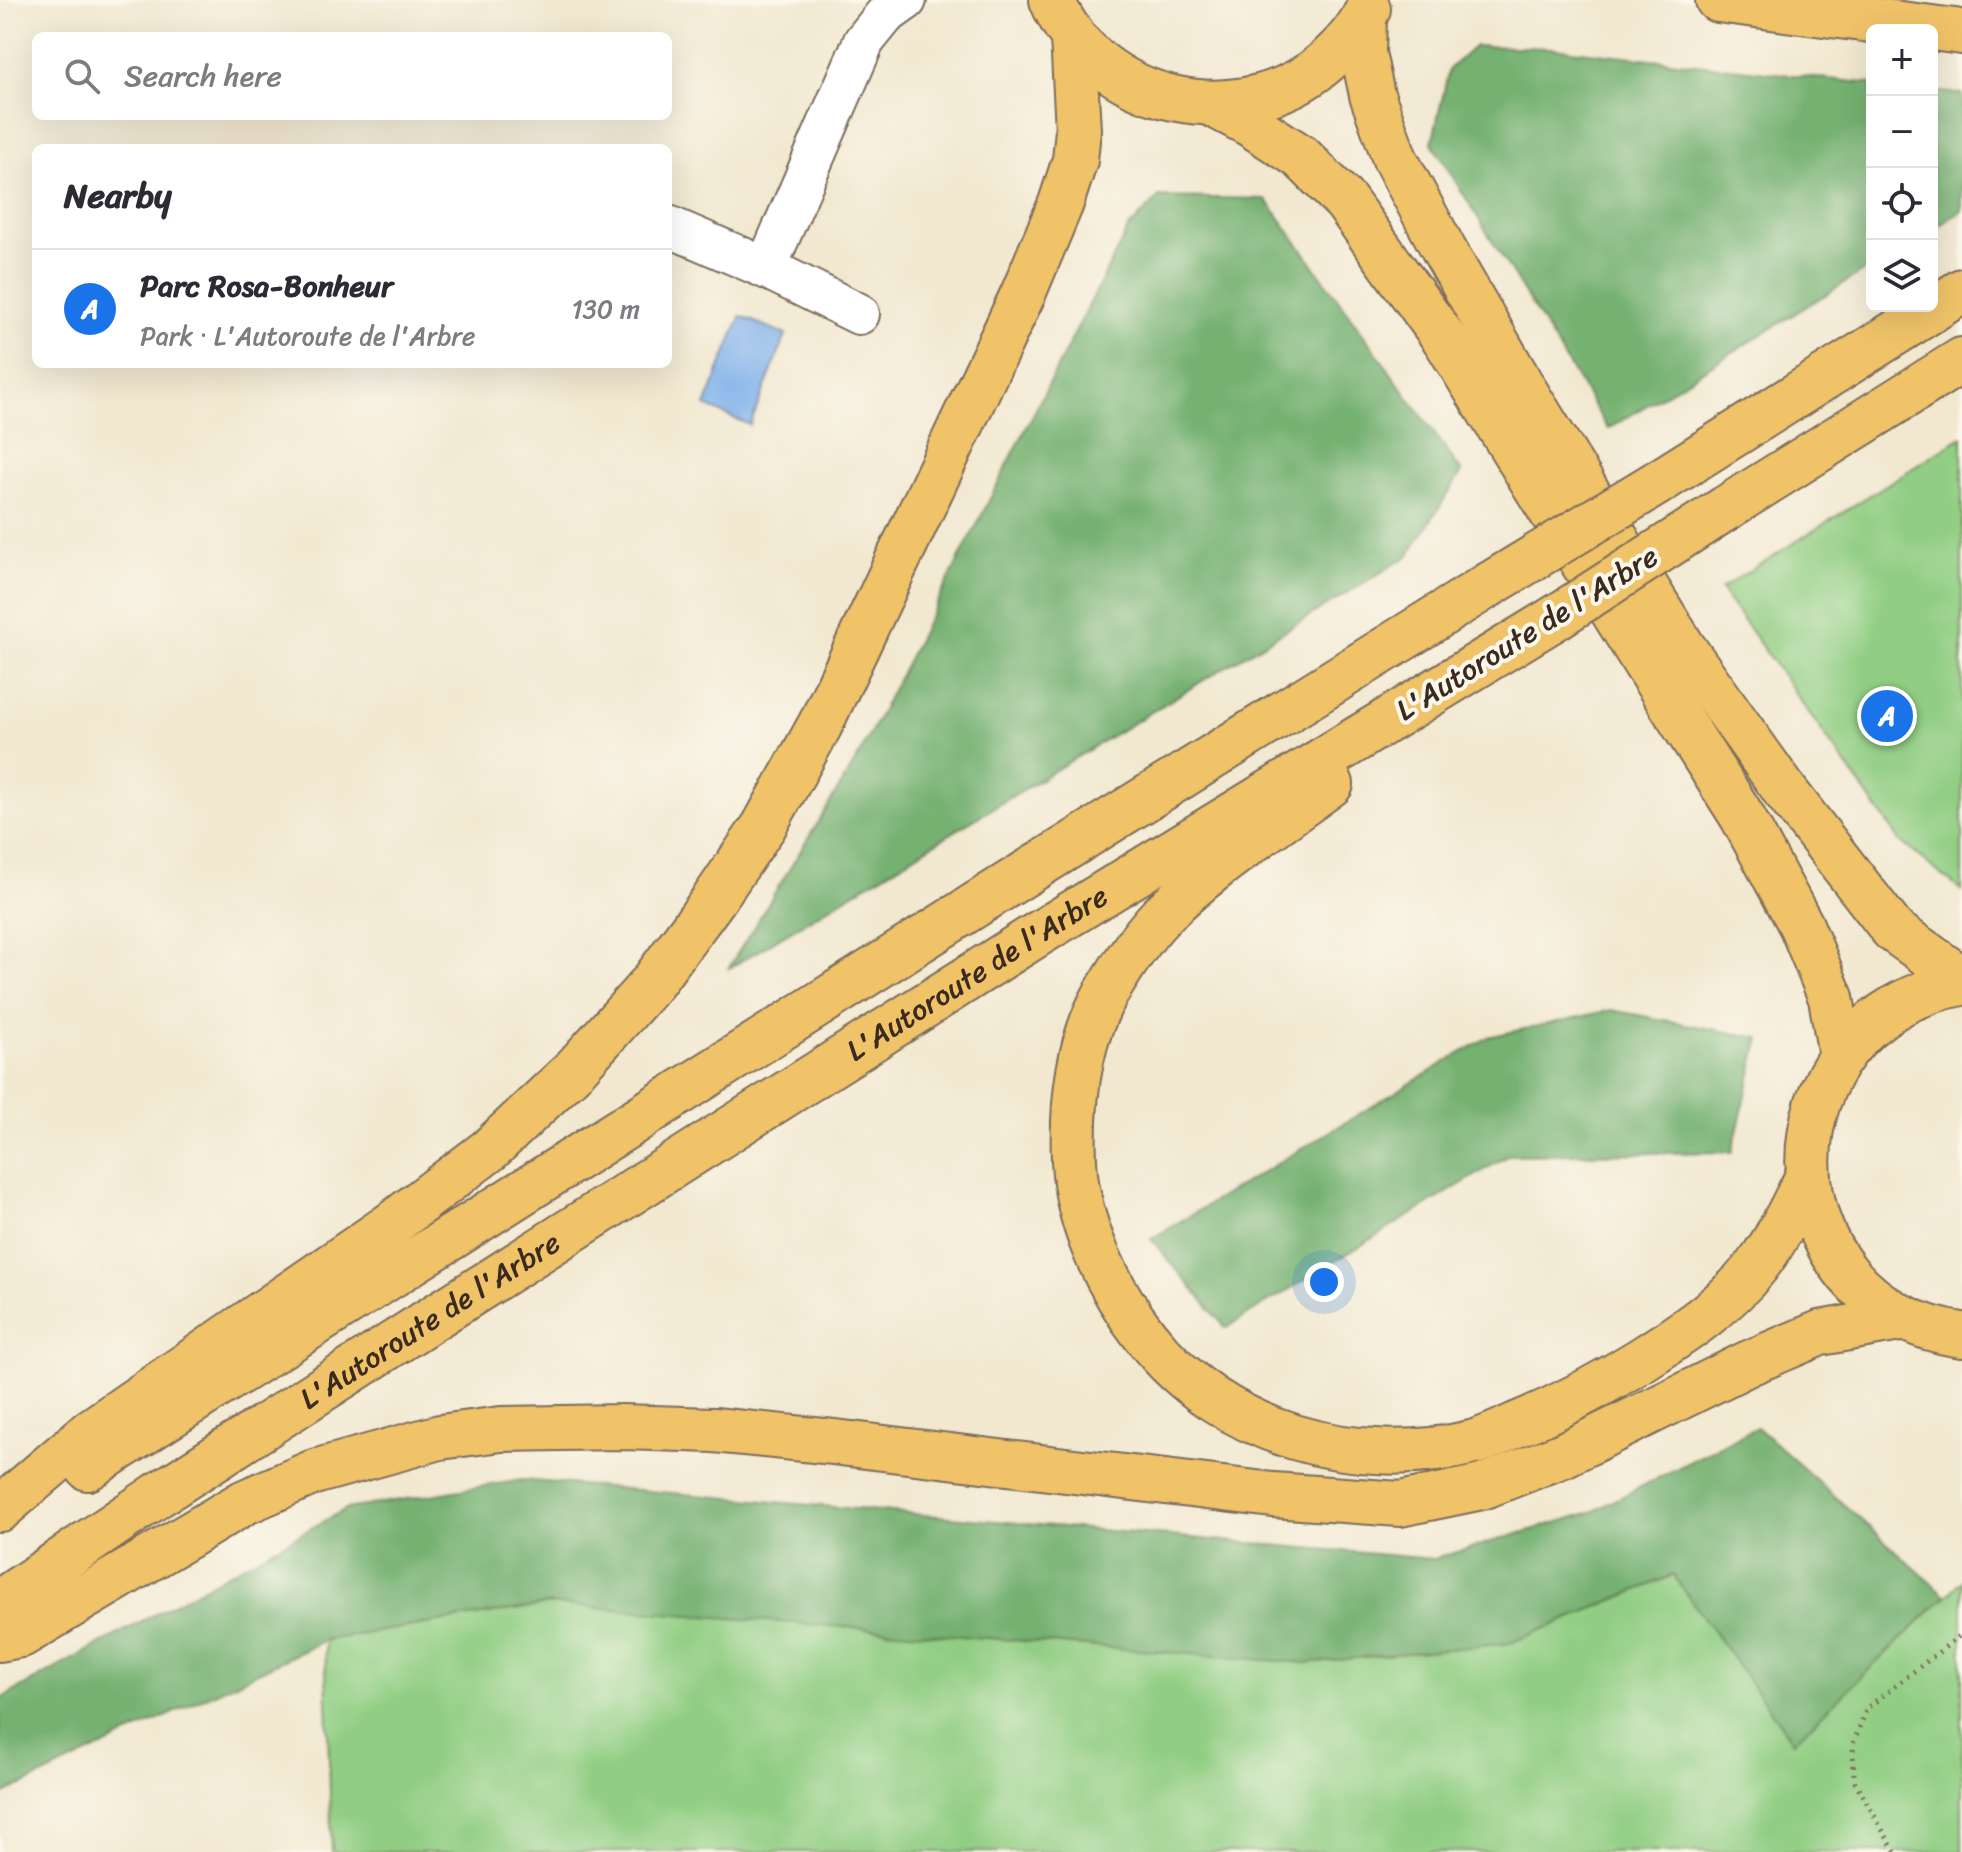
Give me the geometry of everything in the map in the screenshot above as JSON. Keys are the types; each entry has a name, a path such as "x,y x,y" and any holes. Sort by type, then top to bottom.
{"main road":[{"path":"1052,0 1073,37 1095,60 1121,79 1165,97 1212,104 1249,100 1283,89 1315,71 1334,55 1368,9"},
{"path":"1718,0 1962,32"},
{"path":"1368,9 1363,53 1372,95 1395,159 1525,391 1683,647 1785,791 1893,930 1962,981"},
{"path":"0,1509 91,1431 389,1226 489,1150 571,1073 642,994 714,899 764,826 820,725 1023,294 1061,203 1075,160 1078,130 1073,37"},
{"path":"1212,104 1301,157 1346,202 1446,341 1742,816 1801,925 1831,998 1841,1055"},
{"name":"L'Autoroute de l'Arbre","path":"0,1524 985,898 1962,291"},
{"name":"L'Autoroute de l'Arbre","path":"0,1602 158,1495 404,1336 1033,937 1555,618 1962,360"},
{"path":"1555,618 1188,892 1159,918 1103,999 1087,1040 1076,1085 1073,1134 1075,1185 1085,1221 1118,1298 1165,1361 1236,1412 1284,1435 1322,1446 1372,1452 1424,1451 1478,1441 1532,1419 1600,1386 1682,1334 1755,1268 1775,1240 1808,1176"},
{"path":"1962,981 1924,993 1884,1013 1861,1032 1841,1055 1825,1082 1814,1112 1808,1144 1808,1176 1815,1211 1829,1245 1849,1274 1875,1299 1905,1318 1942,1332 1962,1335"},
{"path":"0,1639 21,1635 245,1502 314,1472 440,1437 516,1428 714,1430 1273,1495 1400,1504 1482,1487 1563,1455 1749,1363 1820,1333 1905,1318"}],"street":[{"path":"766,268 864,41 885,15 906,0"},
{"path":"672,228 766,268 859,314"}],"path":[{"path":"1895,1852 1854,1780 1853,1744 1867,1708 1962,1634"}],"green space":[{"path":"1475,46 1553,48 1866,83 1866,270 1608,429 1432,143 1449,69"},
{"path":"1938,92 1962,94 1962,211 1938,226"},
{"path":"1159,197 1266,199 1462,472 1408,556 728,969 857,759 1128,229"},
{"path":"1962,437 1962,891 1901,842 1721,589"},
{"path":"1611,1010 1760,1038 1732,1152 1509,1155 1226,1328 1151,1239 1488,1037"},
{"path":"1757,1427 1946,1596 1793,1742 1673,1575 1510,1643 1305,1663 551,1604 325,1640 0,1796 0,1699 346,1509 522,1480 1434,1559 1592,1512"},
{"path":"1674,1575 1793,1742 1962,1581 1962,1852 332,1852 325,1640 551,1604 1510,1643"}],"water":[{"path":"741,316 786,335 750,425 705,406"}],"place":[{"name":"Parc Rosa-Bonheur","path":"1887,716"}]}
